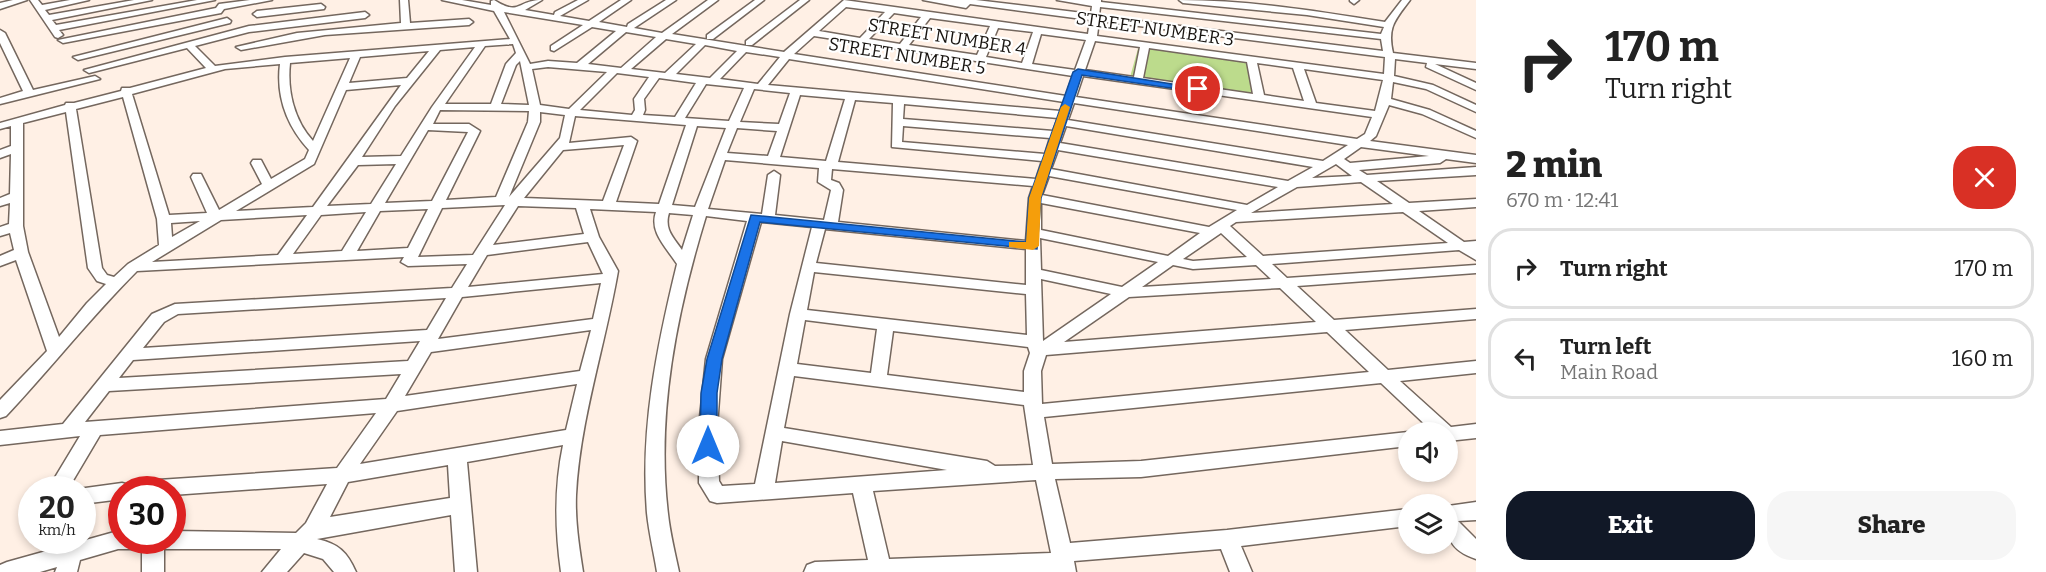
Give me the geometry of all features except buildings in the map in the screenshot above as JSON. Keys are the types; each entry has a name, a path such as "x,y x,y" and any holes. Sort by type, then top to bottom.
{"street":[{"path":"1,5 23,0"},
{"path":"85,0 37,4 53,28 108,95"},
{"path":"46,18 148,0"},
{"path":"53,28 210,0"},
{"path":"63,40 219,6 268,0"},
{"path":"404,0 406,25"},
{"path":"506,8 538,0"},
{"path":"558,14 584,0"},
{"path":"554,48 627,0"},
{"path":"579,66 627,28 672,0"},
{"path":"508,202 566,139 569,117 573,111 618,71 714,0"},
{"path":"636,118 640,110 639,99 662,76 760,0"},
{"path":"678,121 707,81 746,46 805,0"},
{"path":"927,0 1094,19"},
{"path":"956,0 1476,66"},
{"path":"1061,0 1096,1 1388,27"},
{"path":"1183,0 1307,12 1388,27"},
{"path":"1275,0 1388,27"},
{"path":"1038,349 1169,261 1290,184 1336,164 1370,136 1385,101 1389,78 1388,27 1406,0"},
{"path":"1063,562 1033,406 1033,378 1038,349 1033,290 1035,198 1069,96 1092,37 1096,1"},
{"path":"347,255 476,44 469,22 467,2"},
{"name":"STREET NUMBER 5","path":"445,9 467,2 1069,96 1305,136 1329,137 1471,159"},
{"path":"668,572 656,512 658,421 663,364 685,265 701,212 732,124 756,86 789,53 847,2"},
{"name":"STREET NUMBER 3","path":"847,2 891,12 1389,78 1429,87 1476,109"},
{"path":"257,14 322,3 330,34"},
{"path":"219,6 252,62"},
{"path":"506,8 558,14 591,22"},
{"path":"273,572 307,535 342,475 391,405 411,367 480,255 508,202 534,122 535,108 526,67 515,41 506,8"},
{"path":"241,46 406,25 445,9 469,22"},
{"path":"0,101 188,44 234,33 325,20 364,10 368,29"},
{"path":"863,40 891,12"},
{"path":"902,47 927,16"},
{"path":"78,57 227,21"},
{"path":"980,59 995,25"},
{"path":"1026,66 1038,30"},
{"name":"STREET NUMBER 4","path":"813,33 1026,66 1379,115"},
{"path":"1,36 30,93"},
{"path":"8,124 70,105 212,68 252,62 515,41"},
{"path":"188,44 212,68"},
{"path":"1138,80 1145,44"},
{"path":"282,259 354,161 391,104 438,47"},
{"path":"0,411 56,351 92,307 133,267 310,161 345,87 357,54"},
{"path":"495,107 511,64 521,54"},
{"path":"1251,58 1258,97"},
{"path":"1416,58 1476,87"},
{"path":"285,60 283,90 300,134 314,149"},
{"path":"526,67 548,64 579,66 1061,119 1336,164 1471,159"},
{"path":"1296,64 1311,105"},
{"path":"345,87 411,81"},
{"path":"126,90 164,219 166,246"},
{"path":"773,160 796,91"},
{"path":"763,492 808,267 837,190 836,186 824,182 851,96"},
{"path":"891,170 896,145 899,100"},
{"path":"1385,101 1426,112 1476,135"},
{"path":"70,105 95,268 102,279 117,283"},
{"path":"0,107 17,148 16,226 21,252 56,351"},
{"path":"437,107 535,108 636,118 782,128"},
{"path":"685,265 661,230 660,221 693,121"},
{"path":"898,122 1290,184 1476,171"},
{"path":"425,127 469,127 474,131 411,252 408,261 411,264 592,237"},
{"path":"558,147 631,141 608,205"},
{"path":"896,145 1052,146"},
{"path":"0,154 17,148"},
{"path":"720,156 891,170 1041,177 1250,209"},
{"path":"354,161 406,160"},
{"path":"257,163 269,186"},
{"path":"1336,164 1365,179 1407,208 1469,245 1476,256"},
{"path":"774,175 714,359 708,427 709,483 713,491 724,496 1010,473 1046,474 1141,469 1398,440"},
{"path":"197,177 215,216"},
{"path":"0,202 17,196"},
{"path":"1035,198 1224,228 1407,208 1476,203"},
{"path":"164,219 438,204 508,202 608,205 664,208 824,226 1033,240 1192,265 1469,245"},
{"path":"572,572 564,521 566,490 575,436 610,278 610,265 592,237 582,205"},
{"path":"0,232 16,226"},
{"path":"1224,228 1327,326 1434,422"},
{"path":"0,262 21,252"},
{"path":"133,267 411,252"},
{"path":"808,267 1033,290"},
{"path":"1033,273 1123,292 1282,284 1476,269"},
{"path":"68,430 126,355 161,316 175,309 457,293 610,278"},
{"path":"798,314 886,324 1038,349 1476,314"},
{"path":"126,355 427,341 599,324"},
{"path":"878,381 886,324"},
{"path":"104,385 411,367"},
{"path":"789,369 1033,406 1476,367"},
{"path":"0,438 68,430 391,405 588,376"},
{"path":"66,476 94,428"},
{"path":"1458,432 1476,431"},
{"path":"774,433 1010,473"},
{"path":"186,486 342,475 575,436"},
{"path":"457,457 466,572"},
{"path":"861,484 880,568"},
{"path":"186,539 307,535 459,505"},
{"path":"1458,513 1476,512"},
{"path":"815,572 1063,562 1227,539 1398,519"},
{"path":"307,535 340,561 345,572"},
{"path":"1458,536 1476,550"},
{"path":"1227,539 1241,572"},
{"path":"7,572 69,562 108,544"},
{"path":"153,554 153,572"}],"green space":[{"path":"1139,45 1247,60 1252,95 1130,77"}],"slow traffic":[{"path":"1014,245 1033,246 1035,198 1065,107"}],"route":[{"path":"708,446 709,393 714,359 755,218 1033,246 1035,198 1078,72 1198,89"}]}
